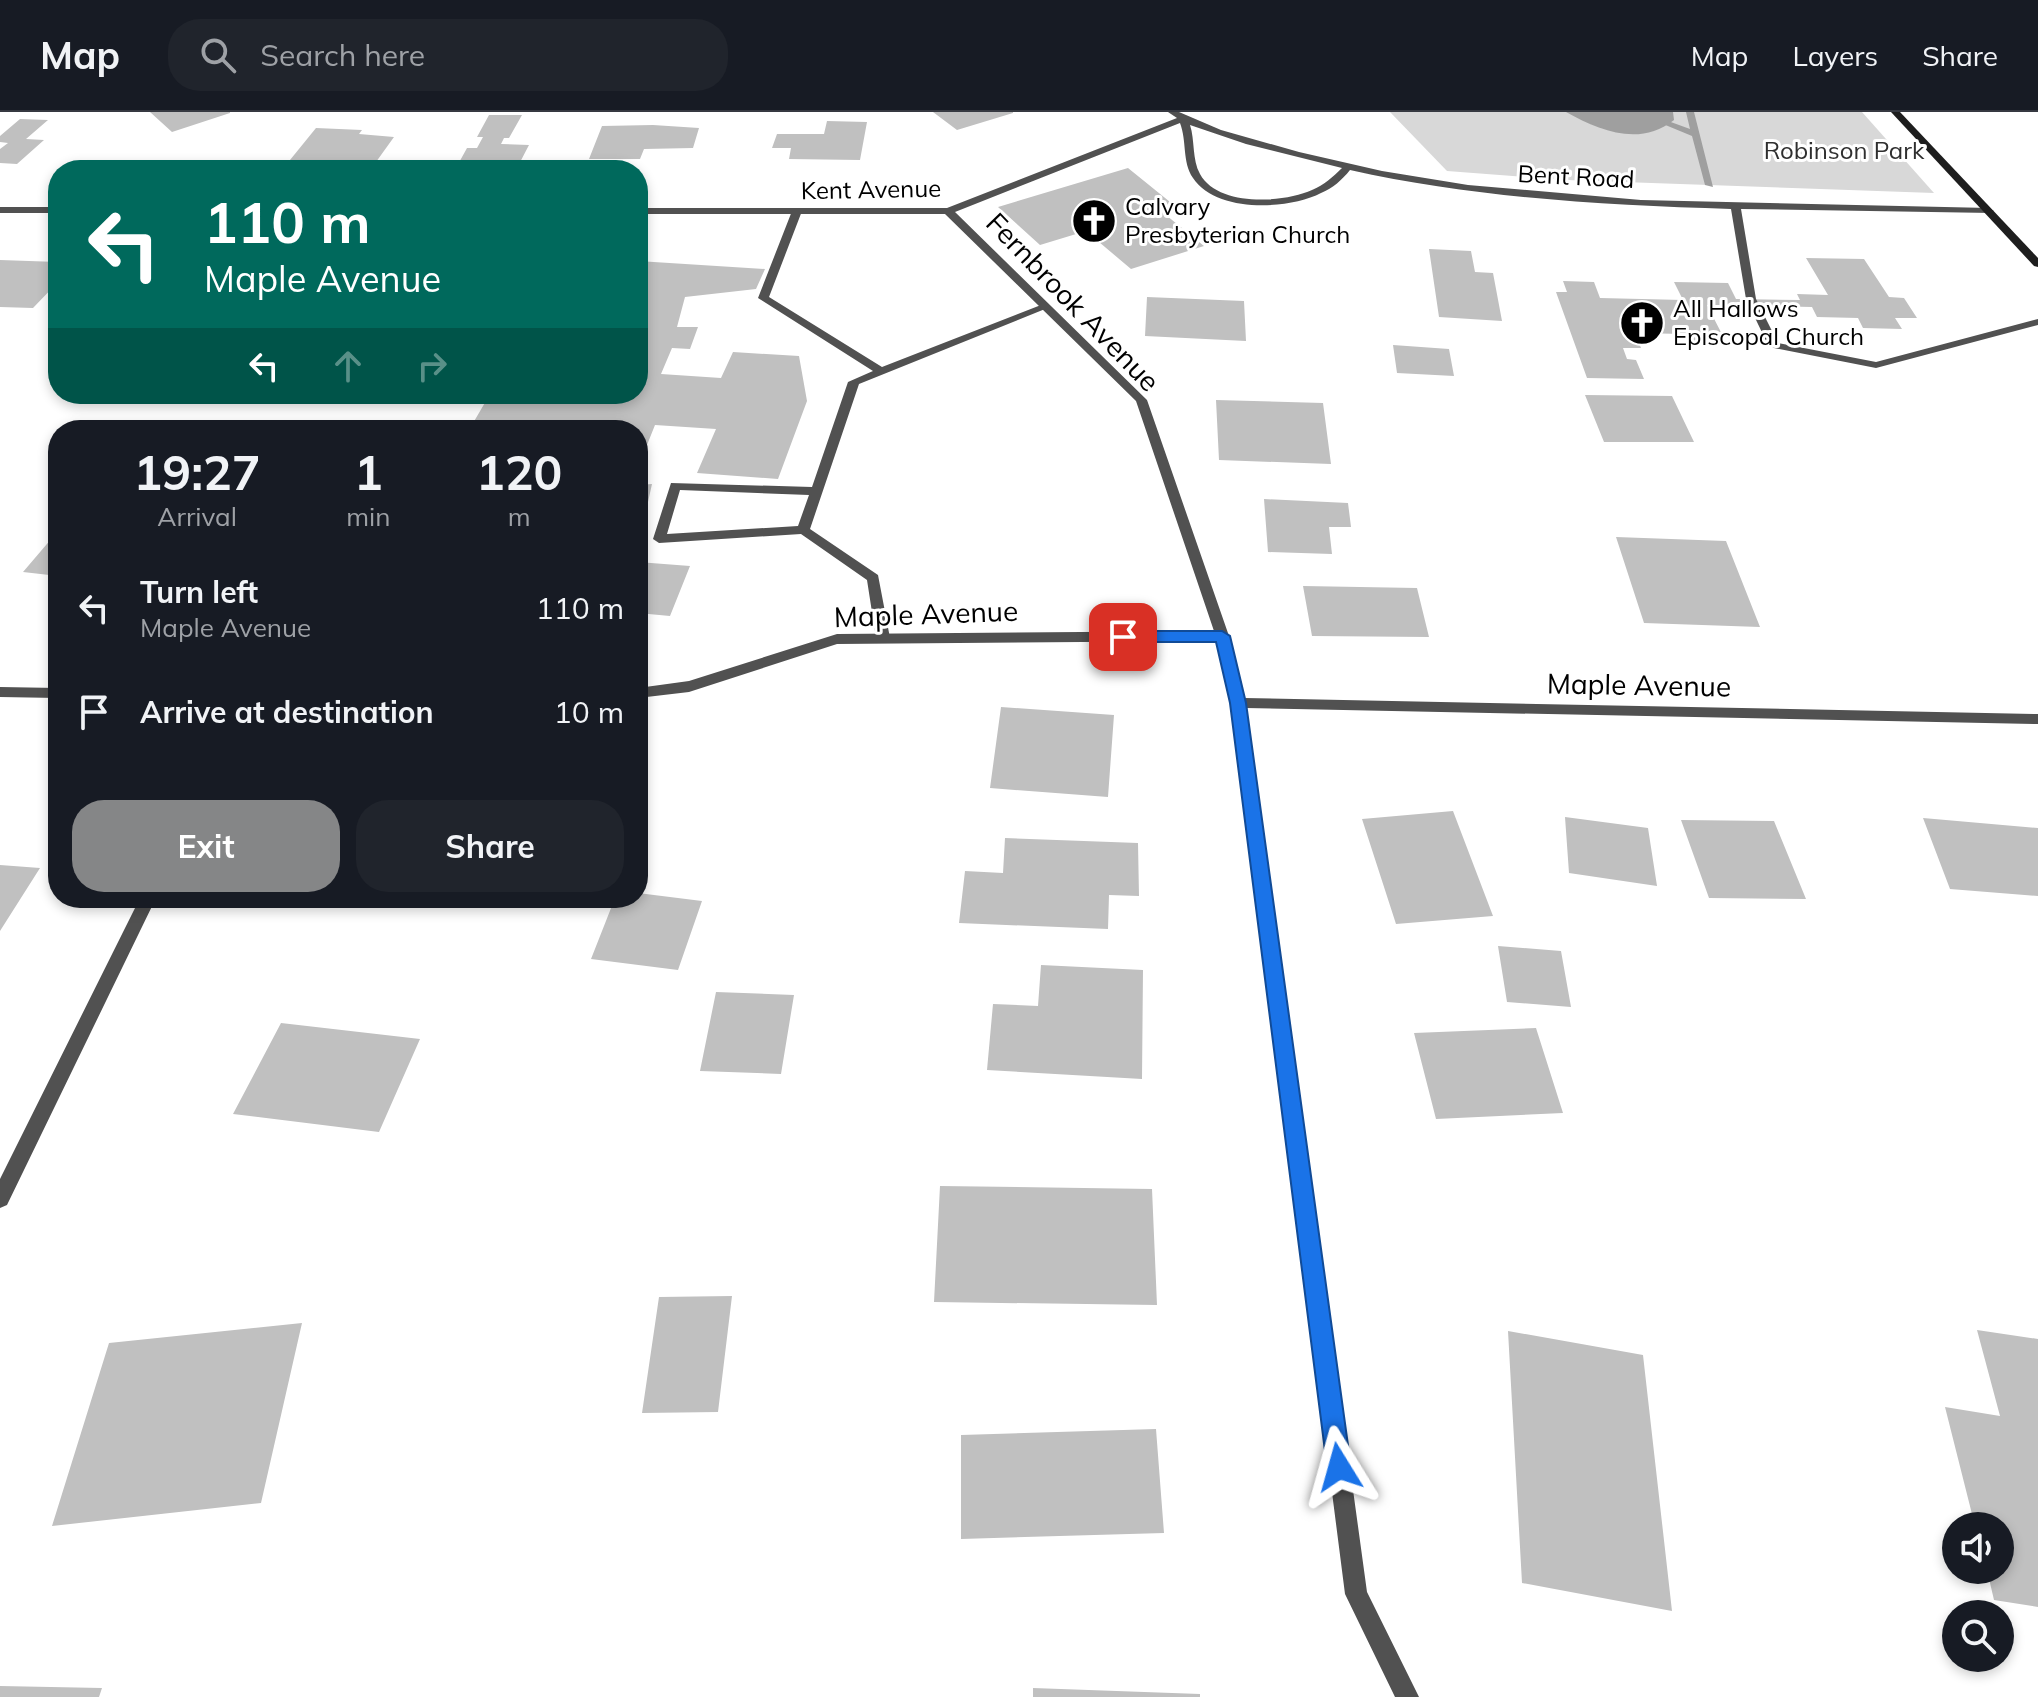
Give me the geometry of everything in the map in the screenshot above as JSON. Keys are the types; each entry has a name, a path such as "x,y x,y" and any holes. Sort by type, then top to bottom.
{"main road":[{"path":"1895,112 2038,264"}],"street":[{"name":"Bent Road","path":"1172,112 1183,119 1256,144 1346,169 1545,198 1989,211"},
{"path":"1183,119 1189,129 1192,169 1202,184 1222,195 1276,204 1296,201 1339,179 1346,169"},
{"name":"Kent Avenue","path":"648,211 948,211 1183,119"},
{"path":"1735,204 1752,302 1774,345 1876,365 2038,322"},
{"path":"0,210 48,210"},
{"path":"797,211 763,298 881,371"},
{"name":"Fernbrook Avenue","path":"948,211 1141,400 1222,636 1238,703 1356,1594 1407,1697"},
{"path":"803,530 854,382 1045,307"},
{"path":"817,491 675,486 659,539 803,530 873,578 883,638"},
{"name":"Maple Avenue","path":"648,693 707,682 796,649 837,639 1222,636"},
{"path":"0,692 48,693"},
{"name":"Maple Avenue","path":"1238,703 2038,719"},
{"path":"0,1199 143,908"}],"green space":[{"name":"Robinson Park","path":"1390,112 1862,112 1934,193 1566,180 1447,171"}],"shaded area":[{"path":"1566,112 1673,112 1674,120 1648,133 1620,133 1592,125"}],"building":[{"path":"150,112 230,112 230,113 172,132"},
{"path":"933,112 1013,112 1013,113 957,130"},
{"path":"489,115 522,115 509,138 504,138 501,144 529,145 521,160 460,160 467,148 477,148 483,137 477,137"},
{"path":"20,119 48,120 26,139 44,140 17,164 0,163 0,149 8,143 0,142 0,136"},
{"path":"827,121 867,122 860,160 789,159 791,148 772,148 777,134 824,134"},
{"path":"602,126 699,128 693,148 644,149 640,159 589,159"},
{"path":"316,128 362,130 359,134 394,137 377,160 290,160"},
{"name":"Calvary Presbyterian Church","path":"1128,168 1175,206 1161,211 1204,246 1131,269 1086,231 1040,245 998,207"},
{"path":"1429,249 1471,251 1475,272 1493,273 1502,321 1439,317"},
{"name":"All Hallows Episcopal Church","path":"1806,258 1864,259 1889,297 1904,298 1917,318 1895,318 1902,329 1863,328 1858,318 1817,317 1812,307 1707,305 1726,342 1688,341 1684,334 1635,333 1641,348 1623,348 1627,359 1636,360 1644,379 1587,378 1556,292 1567,292 1563,281 1594,282 1600,298 1683,300 1674,282 1728,283 1736,299 1800,300 1797,294 1828,295"},
{"path":"0,260 48,262 48,292 33,308 0,307"},
{"path":"648,262 765,269 756,289 685,297 677,327 698,327 690,349 672,348 661,374 721,378 733,352 799,356 807,401 778,479 697,473 716,429 655,425 648,442 648,420 475,420 484,404 648,404"},
{"path":"1147,297 1244,301 1246,341 1145,336"},
{"path":"1393,345 1449,349 1454,376 1397,373"},
{"path":"1585,395 1672,396 1694,442 1604,442"},
{"path":"1216,400 1323,403 1331,464 1219,460"},
{"path":"1264,499 1348,503 1351,527 1329,527 1332,554 1268,552"},
{"path":"1616,537 1726,541 1760,627 1644,623"},
{"path":"48,543 48,575 23,572"},
{"path":"648,563 690,566 670,616 648,614"},
{"path":"1303,586 1417,588 1429,637 1312,636"},
{"path":"1001,707 1114,715 1108,797 990,788"},
{"path":"1453,811 1493,916 1396,924 1362,819"},
{"path":"1565,817 1648,828 1657,886 1569,873"},
{"path":"1923,818 2038,828 2038,896 1950,889"},
{"path":"1681,820 1774,821 1806,899 1709,898"},
{"path":"1005,838 1138,843 1139,896 1109,895 1108,929 959,923 965,871 1003,873"},
{"path":"0,865 40,868 0,931"},
{"path":"648,894 702,901 678,970 591,959 611,908 648,908"},
{"path":"1498,946 1561,951 1571,1007 1507,1002"},
{"path":"1041,965 1143,970 1142,1079 987,1070 993,1004 1038,1006"},
{"path":"716,992 794,995 781,1074 700,1071"},
{"path":"281,1023 420,1039 379,1132 233,1114"},
{"path":"1536,1028 1563,1113 1436,1119 1414,1033"},
{"path":"940,1186 1152,1189 1157,1305 934,1302"},
{"path":"732,1296 718,1412 642,1413 659,1297"},
{"path":"302,1323 261,1503 52,1526 109,1343"},
{"path":"1977,1330 2038,1339 2038,1607 2014,1603 2014,1600 1994,1600 1990,1584 2014,1584 2014,1512 1971,1512 1945,1407 2000,1416"},
{"path":"1508,1331 1643,1355 1672,1611 1522,1583"},
{"path":"1156,1429 1164,1533 961,1539 961,1435"},
{"path":"0,1686 102,1688 99,1697 0,1697"},
{"path":"1033,1688 1200,1694 1200,1697 1033,1697"}],"waterway":[{"path":"1690,112 1710,185"},
{"path":"1668,124 1696,134"}],"place":[{"name":"Calvary Presbyterian Church","path":"1094,221"},
{"name":"All Hallows Episcopal Church","path":"1642,323"}],"route":[{"path":"1123,637 1222,636 1238,703 1339,1467"}]}
